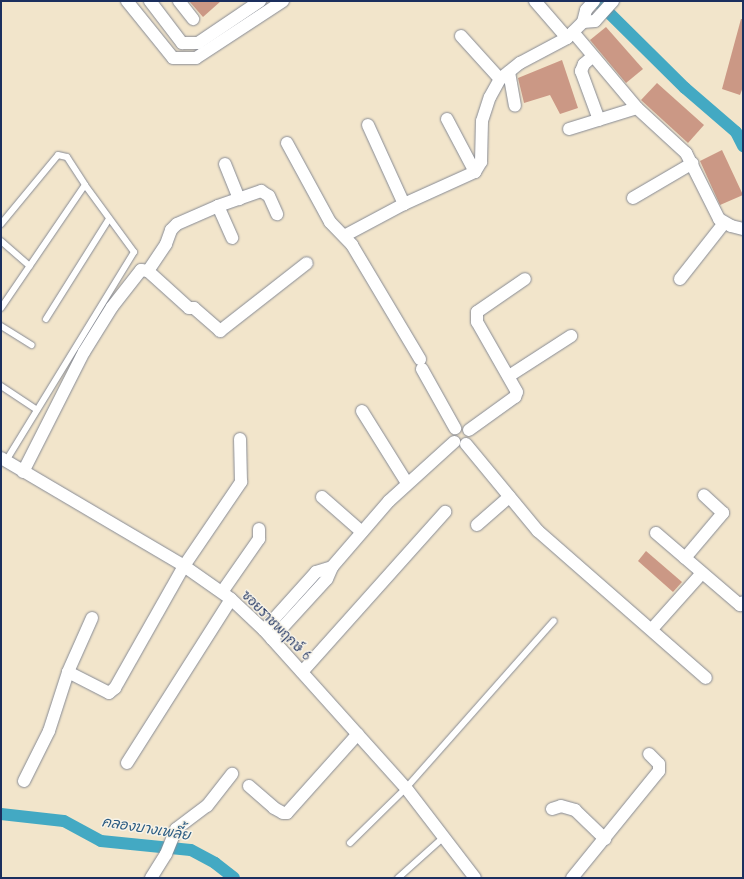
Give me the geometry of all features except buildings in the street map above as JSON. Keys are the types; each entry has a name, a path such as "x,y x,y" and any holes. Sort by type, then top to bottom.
{"street":[{"path":"127,1 173,58 196,58 283,1"},
{"path":"150,1 182,43 198,43 260,1"},
{"path":"179,1 193,20"},
{"path":"535,1 592,57 638,108 679,144 693,163 716,215 724,223 743,229"},
{"path":"588,18 594,1"},
{"path":"344,236 404,204 475,172 481,162 482,121 490,97 505,75 570,35 588,18 613,1"},
{"path":"461,36 505,75 515,105"},
{"path":"592,57 584,64 581,71 598,120"},
{"path":"569,129 638,108"},
{"path":"447,119 475,172"},
{"path":"368,124 404,204"},
{"path":"287,143 330,222 352,245 421,364 455,428"},
{"path":"633,198 693,163"},
{"path":"225,164 239,199"},
{"path":"148,271 164,247 171,230 177,224 218,206 260,191 269,196 277,214"},
{"path":"218,206 232,238"},
{"path":"680,279 724,223"},
{"path":"23,472 60,396 112,306 138,272 142,270 148,271 189,308 194,308 220,331 307,264"},
{"path":"469,430 515,397 516,387 476,317 480,309 525,279"},
{"path":"509,376 571,336"},
{"path":"362,411 407,483"},
{"path":"469,430 462,426 455,428 451,435 509,497 538,531 652,629 706,678"},
{"path":"268,635 327,579 332,567 407,483 470,437 469,430"},
{"path":"68,672 109,693 112,691 184,566 241,482 240,439"},
{"name":"ซอยราชพฤกษ์ 6","path":"4,460 184,566 226,595 268,635 406,788 445,836 475,878"},
{"path":"685,558 723,513 704,495"},
{"path":"322,497 362,532"},
{"path":"477,525 509,497"},
{"path":"302,672 445,512"},
{"path":"127,763 259,539 259,529"},
{"path":"656,533 740,605 743,602"},
{"path":"652,629 702,573"},
{"path":"24,782 49,731 68,672 92,618"},
{"path":"250,786 274,808 283,814 287,813 358,734"},
{"path":"572,878 659,771 660,764 649,754"},
{"path":"150,878 166,854 172,837 179,826 207,806 232,774"},
{"path":"552,809 561,806 575,810 605,839"}],"lane":[{"path":"1,224 58,155 67,157 109,219 134,252 37,410 4,460"},
{"path":"1,308 85,184"},
{"path":"46,319 109,219"},
{"path":"1,241 30,266"},
{"path":"1,326 30,345"},
{"path":"1,386 37,410"},
{"path":"350,843 406,788 554,621"},
{"path":"398,878 445,836"}],"waterway":[{"path":"597,1 685,88 736,132 743,146"},
{"name":"คลองบางเพลี้ย","path":"1,814 64,821 101,841 191,850 215,863 234,878"}]}
